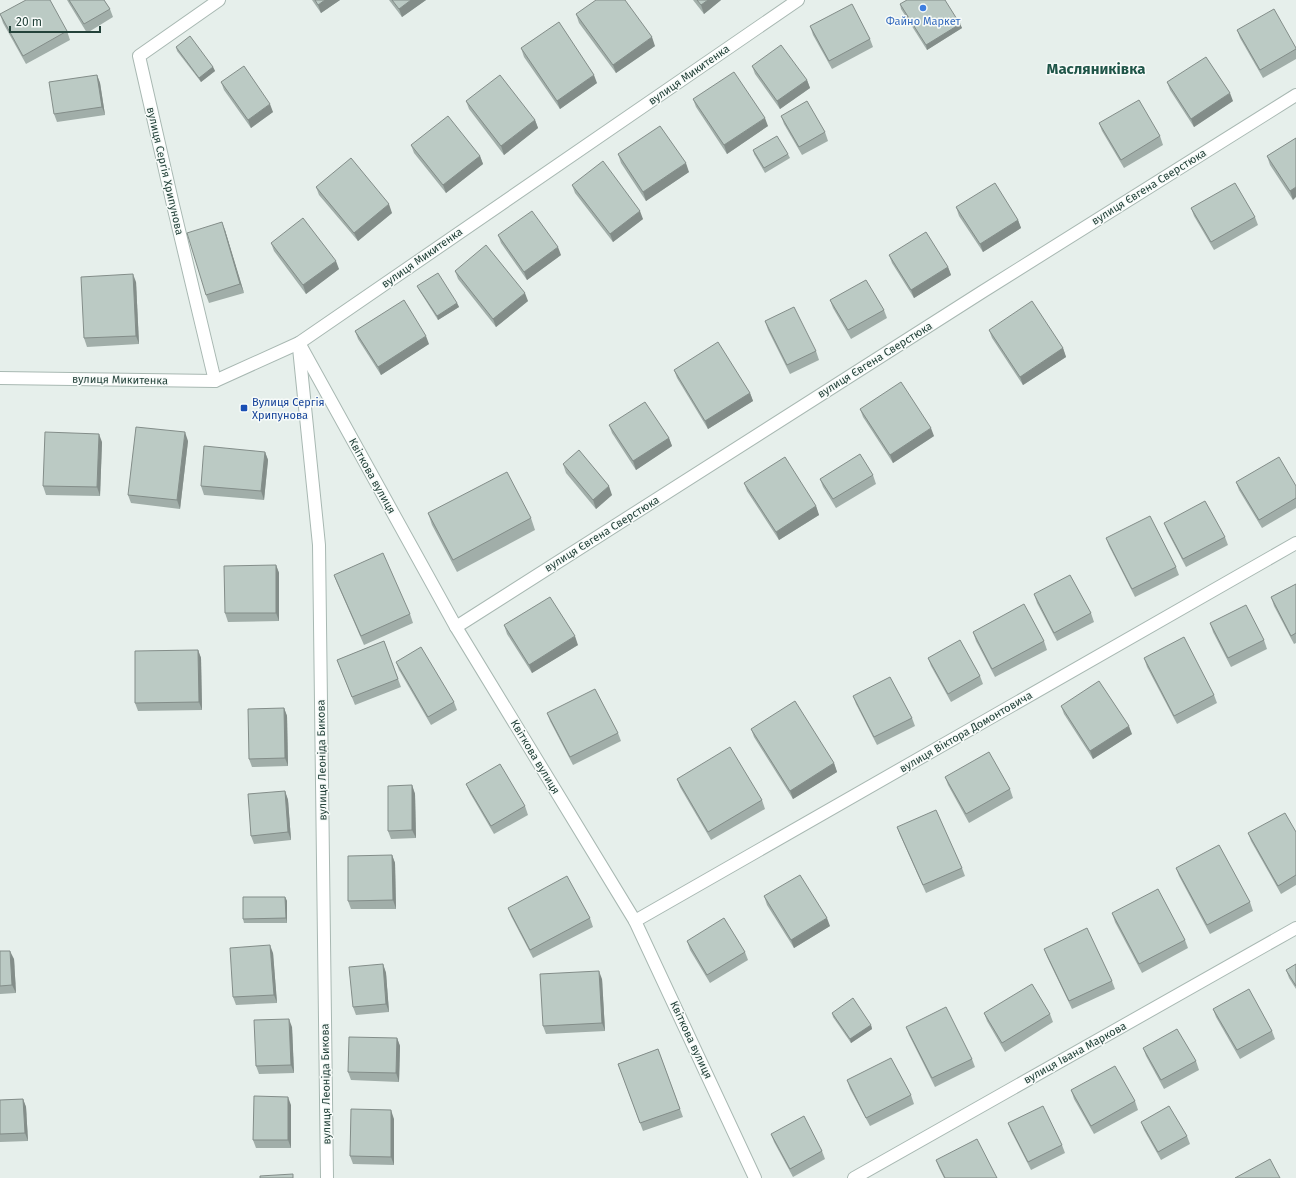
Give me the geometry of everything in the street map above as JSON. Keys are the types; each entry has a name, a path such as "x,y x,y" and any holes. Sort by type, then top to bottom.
{"street":[{"name":"вулиця Сергія Хрипунова","path":"215,381 139,56 220,0"},
{"name":"вулиця Микитенка","path":"0,378 215,381 298,343 798,0"},
{"name":"вулиця Євгена Сверстюка","path":"456,627 969,300 1296,94"},
{"name":"Квіткова вулиця","path":"298,343 456,627 635,921 755,1178"},
{"name":"вулиця Леоніда Бикова","path":"298,343 319,545 327,1178"},
{"name":"вулиця Віктора Домонтовича","path":"635,921 1296,543"},
{"name":"вулиця Івана Маркова","path":"854,1178 1296,928"}],"building":[{"path":"26,0 50,0 67,31 23,56 0,14"},
{"path":"69,0 104,0 110,9 84,24"},
{"path":"315,0 325,0 318,5"},
{"path":"392,0 411,0 399,9"},
{"path":"596,0 625,0 652,37 613,65 576,14"},
{"path":"697,0 708,0 701,5"},
{"path":"907,0 945,0 960,24 926,45 900,4"},
{"path":"852,4 870,39 829,61 810,26"},
{"path":"1274,9 1296,49 1260,70 1237,30"},
{"path":"559,22 594,75 557,101 521,48"},
{"path":"190,36 213,67 199,78 176,47"},
{"path":"781,45 807,80 777,101 752,66"},
{"path":"1206,57 1230,93 1191,119 1167,82"},
{"path":"244,66 270,104 248,120 221,82"},
{"path":"734,72 765,118 724,145 693,99"},
{"path":"97,75 102,107 54,114 49,82"},
{"path":"500,75 535,120 501,146 466,101"},
{"path":"1139,100 1160,136 1121,160 1099,123"},
{"path":"807,101 825,132 799,147 781,116"},
{"path":"448,116 480,156 443,185 411,145"},
{"path":"660,126 686,163 643,192 618,154"},
{"path":"777,136 788,154 764,168 753,150"},
{"path":"1296,138 1296,187 1290,191 1267,156"},
{"path":"351,158 389,204 354,233 316,187"},
{"path":"603,161 640,211 610,234 572,185"},
{"path":"995,183 1018,220 980,244 956,207"},
{"path":"1235,183 1255,217 1211,242 1191,208"},
{"path":"532,211 558,247 524,272 498,235"},
{"path":"303,218 336,261 303,285 271,243"},
{"path":"222,222 240,284 206,295 187,233"},
{"path":"926,232 948,267 911,290 889,255"},
{"path":"486,245 525,293 493,319 455,271"},
{"path":"438,273 457,303 437,316 417,286"},
{"path":"133,274 136,336 84,338 81,277"},
{"path":"866,280 884,310 848,330 830,300"},
{"path":"404,300 426,336 378,367 355,331"},
{"path":"1032,301 1063,348 1020,377 989,330"},
{"path":"794,307 816,351 787,365 765,321"},
{"path":"718,342 750,393 705,421 674,370"},
{"path":"901,382 931,428 890,455 860,409"},
{"path":"645,402 669,438 633,461 609,425"},
{"path":"136,427 185,432 177,500 128,495"},
{"path":"45,432 99,434 97,487 43,486"},
{"path":"204,446 265,452 261,491 201,486"},
{"path":"579,450 609,486 593,500 563,464"},
{"path":"860,454 873,475 833,499 820,479"},
{"path":"785,457 816,506 776,532 744,483"},
{"path":"1279,457 1296,486 1296,498 1259,520 1236,482"},
{"path":"507,472 531,518 453,560 428,513"},
{"path":"1205,501 1225,537 1183,559 1164,523"},
{"path":"1150,516 1176,567 1132,589 1106,538"},
{"path":"383,553 410,614 361,636 334,575"},
{"path":"276,565 276,613 225,613 224,566"},
{"path":"1070,575 1091,613 1054,633 1034,594"},
{"path":"1296,584 1296,633 1291,636 1271,597"},
{"path":"550,597 575,636 529,665 504,625"},
{"path":"1024,604 1044,641 992,669 973,632"},
{"path":"1246,605 1264,640 1228,658 1210,623"},
{"path":"1184,637 1214,695 1174,716 1144,658"},
{"path":"960,640 980,676 948,694 928,658"},
{"path":"384,641 398,679 352,697 337,660"},
{"path":"421,647 454,702 428,717 396,662"},
{"path":"198,650 199,702 135,703 135,651"},
{"path":"890,677 912,718 874,737 853,696"},
{"path":"1099,681 1129,726 1090,751 1061,706"},
{"path":"595,689 618,733 570,757 547,713"},
{"path":"795,701 834,763 790,791 751,729"},
{"path":"284,708 285,758 249,759 248,709"},
{"path":"730,747 762,800 708,832 677,779"},
{"path":"989,752 1010,789 966,814 945,777"},
{"path":"500,764 525,806 491,826 466,784"},
{"path":"412,785 412,830 388,831 388,786"},
{"path":"285,791 288,832 251,836 248,794"},
{"path":"936,810 962,868 923,885 897,827"},
{"path":"1285,813 1296,832 1296,875 1278,886 1248,833"},
{"path":"1219,845 1250,902 1207,925 1176,868"},
{"path":"392,855 393,900 348,901 348,856"},
{"path":"800,875 827,918 791,940 764,896"},
{"path":"567,876 590,918 530,950 508,908"},
{"path":"1158,889 1185,940 1139,964 1112,913"},
{"path":"243,897 285,897 286,918 243,919"},
{"path":"724,918 745,952 707,975 687,941"},
{"path":"1087,928 1112,981 1069,1001 1044,949"},
{"path":"270,945 274,995 233,997 230,948"},
{"path":"0,951 10,951 12,985 0,986"},
{"path":"383,964 386,1004 353,1007 349,967"},
{"path":"1296,964 1296,986 1286,970"},
{"path":"599,971 602,1023 543,1026 540,974"},
{"path":"1032,984 1050,1014 1002,1043 984,1013"},
{"path":"1249,989 1272,1031 1237,1050 1213,1009"},
{"path":"853,998 871,1025 850,1039 832,1013"},
{"path":"946,1007 972,1059 932,1078 906,1027"},
{"path":"289,1019 291,1065 256,1066 254,1020"},
{"path":"1177,1029 1196,1061 1161,1080 1143,1048"},
{"path":"349,1037 397,1038 396,1073 348,1072"},
{"path":"658,1049 680,1109 640,1123 618,1064"},
{"path":"891,1058 911,1095 866,1118 847,1080"},
{"path":"1115,1066 1135,1101 1091,1126 1071,1090"},
{"path":"254,1096 288,1097 288,1140 253,1140"},
{"path":"23,1099 25,1133 0,1134 0,1100"},
{"path":"1043,1106 1062,1145 1028,1162 1008,1123"},
{"path":"1169,1106 1187,1136 1158,1152 1141,1122"},
{"path":"351,1109 391,1110 391,1157 350,1156"},
{"path":"804,1116 822,1151 790,1169 771,1134"},
{"path":"977,1139 997,1178 945,1178 936,1160"},
{"path":"1270,1159 1280,1178 1235,1178"},
{"path":"293,1174 293,1178 260,1178 260,1176"}],"place":[{"name":"Файно Маркет","path":"923,8"},
{"name":"Вулиця Сергія Хрипунова","path":"244,408"}],"district":[{"name":"Масляниківка","path":"1096,69"}]}
